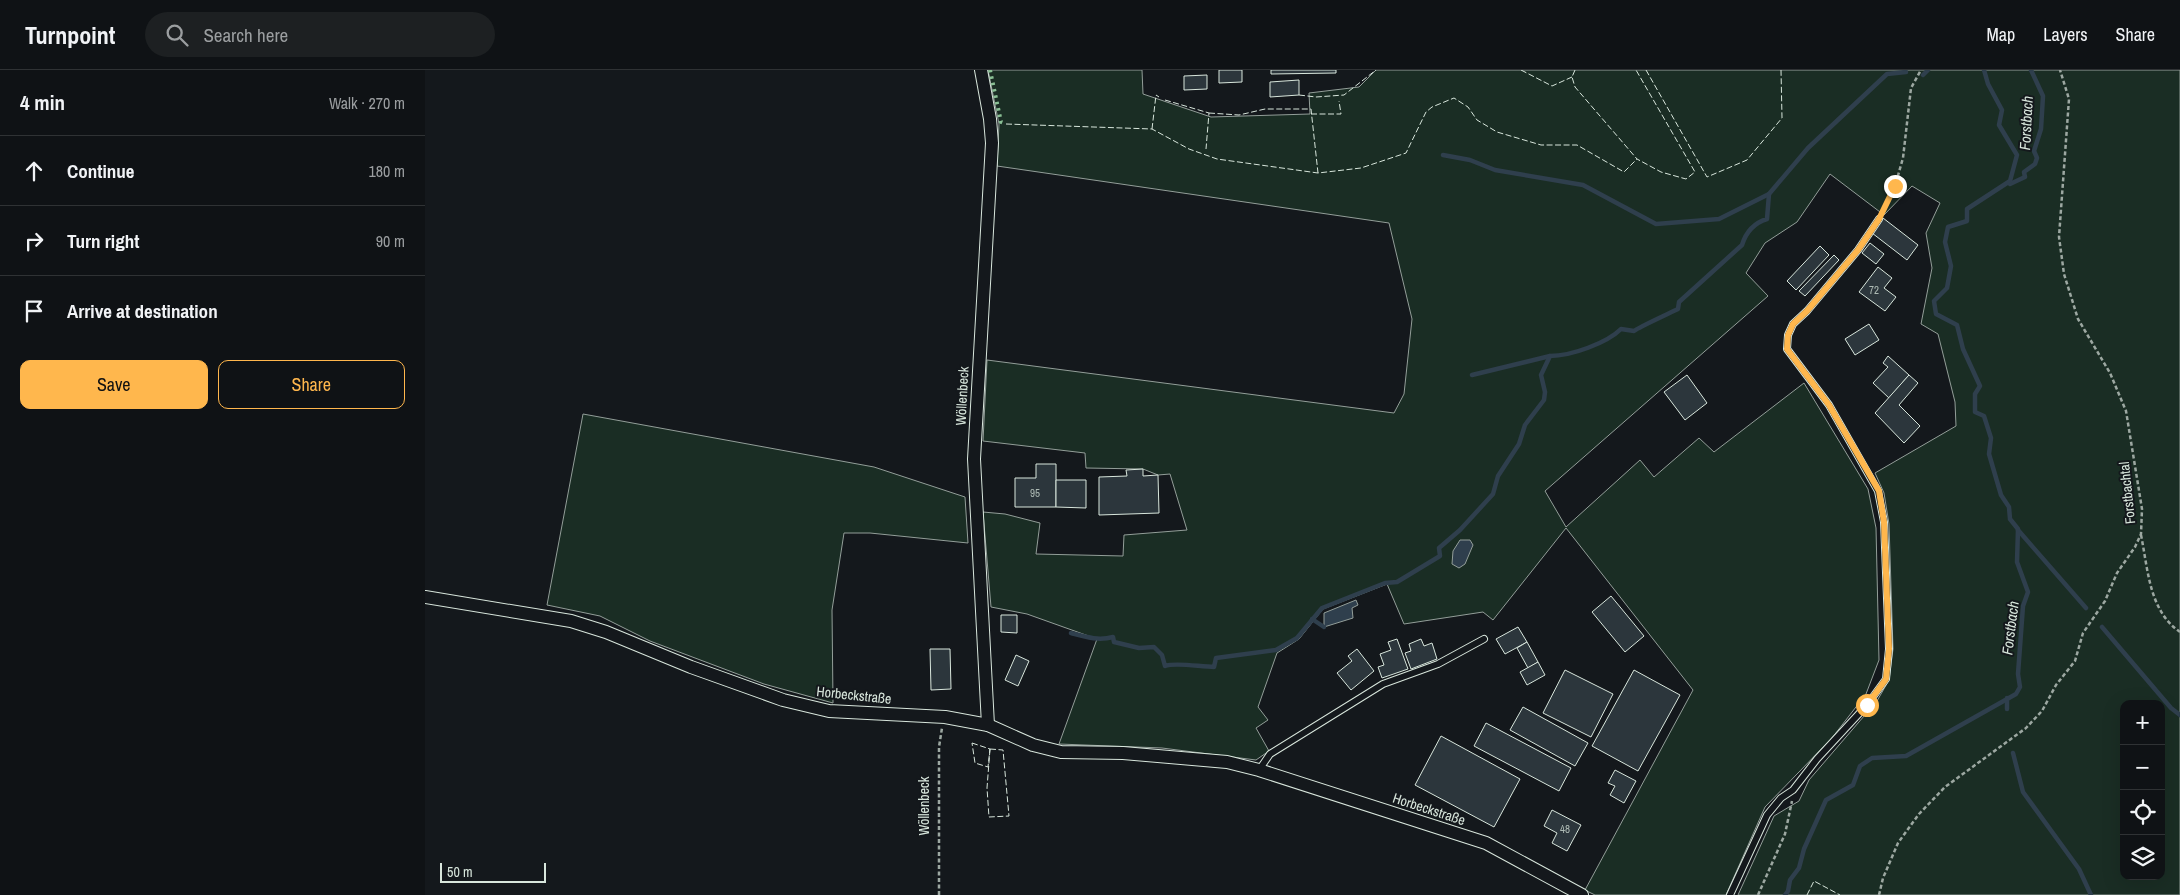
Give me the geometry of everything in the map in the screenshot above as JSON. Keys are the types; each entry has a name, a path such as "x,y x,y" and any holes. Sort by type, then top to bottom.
{"street":[{"name":"Wöllenbeck","path":"981,70 990,119 992,144 974,460 989,725"},
{"name":"Horbeckstraße","path":"425,597 571,621 606,632 691,667 783,700 829,711 945,717 989,725 1033,745 1061,752 1123,753 1227,762 1259,770 1486,843 1582,895"}],"lane":[{"path":"1730,895 1767,815 1781,798 1793,790 1817,759 1867,705 1886,679 1889,649 1884,522 1879,491 1829,405 1787,349 1788,335 1793,324 1807,311 1858,250 1879,219"},
{"path":"1259,770 1270,754 1383,684 1438,664 1484,639"}],"path":[{"path":"1879,219 1895,186 1903,158 1911,88 1921,70"},
{"name":"Forstbachtal","path":"1879,895 1883,878 1898,843 1919,814 1945,787 2026,728 2042,711 2056,685 2075,662 2083,633 2105,601 2117,573 2135,547 2141,534 2142,509 2126,411 2110,372 2078,318 2064,274 2059,237 2069,99 2061,70"},
{"path":"2141,534 2155,601 2173,627 2180,632"},
{"name":"Wöllenbeck","path":"939,895 939,747 945,717"},
{"path":"1758,895 1785,834 1792,806 1793,790"}],"green space":[{"path":"988,70 1142,70 1143,94 1211,117 1310,114 1309,93 1359,87 1376,70 2180,70 2180,895 1738,895 1774,816 1799,801 1809,780 1877,701 1889,680 1893,649 1889,524 1884,493 1875,473 1956,426 1955,402 1938,334 1921,324 1932,268 1926,233 1940,203 1912,186 1884,215 1830,174 1797,222 1765,243 1746,273 1768,296 1545,491 1566,527 1640,460 1654,477 1699,438 1714,452 1804,383 1868,489 1876,528 1879,660 1866,694 1832,738 1765,807 1726,895 1595,895 1585,890 1693,690 1566,528 1493,620 1483,612 1404,624 1387,584 1323,609 1299,639 1277,653 1258,707 1268,720 1256,728 1269,751 1256,760 1162,748 1059,744 1097,639 1027,614 991,607 983,512 1005,514 1040,523 1036,554 1123,556 1124,535 1187,530 1170,474 1158,475 1143,469 1086,468 1085,453 983,441 987,360 1394,413 1404,394 1412,319 1389,223 997,166 999,124"},
{"path":"583,414 874,467 965,497 968,543 870,533 844,533 832,610 833,703 764,684 650,641 600,616 547,605"}],"water":[{"path":"1460,540 1470,540 1473,545 1465,564 1459,568 1452,564 1453,551"},
{"path":"1356,600 1358,605 1352,608 1353,618 1324,627 1324,613"}],"building":[{"path":"1219,70 1242,70 1242,82 1219,83"},
{"path":"1271,70 1336,70 1336,73 1271,74"},
{"path":"1207,75 1207,89 1184,90 1184,76"},
{"path":"1299,80 1299,95 1270,97 1270,82"},
{"path":"1883,218 1918,245 1907,260 1872,233"},
{"path":"1870,243 1884,254 1876,264 1862,253"},
{"path":"1820,246 1829,255 1796,290 1787,281"},
{"path":"1834,255 1839,260 1805,296 1799,291"},
{"path":"1878,267 1892,278 1884,288 1896,297 1885,311 1859,292"},
{"path":"1869,324 1879,340 1855,355 1845,339"},
{"path":"1888,356 1909,375 1889,398 1873,383 1888,367 1883,363"},
{"path":"1687,375 1707,403 1685,420 1664,392"},
{"path":"1909,375 1918,383 1899,405 1920,426 1904,443 1875,413"},
{"path":"1036,464 1056,464 1056,507 1015,507 1015,478 1036,478"},
{"path":"1143,469 1143,476 1158,475 1159,513 1099,515 1099,477 1127,476 1126,470"},
{"path":"1056,480 1086,480 1086,508 1056,507"},
{"path":"1611,596 1644,636 1625,652 1592,612"},
{"path":"1001,615 1017,615 1017,633 1001,632"},
{"path":"1518,627 1527,642 1505,654 1496,639"},
{"path":"1397,639 1408,669 1382,678 1378,667 1384,665 1380,654 1391,650 1388,642"},
{"path":"1421,639 1424,646 1432,643 1437,659 1411,669 1405,653 1411,651 1409,644"},
{"path":"1527,642 1538,662 1528,668 1517,648"},
{"path":"930,649 950,649 951,689 931,690"},
{"path":"1357,649 1374,671 1351,690 1337,673 1352,661 1348,656"},
{"path":"1016,655 1029,661 1018,686 1005,680"},
{"path":"1538,662 1545,675 1527,685 1520,672"},
{"path":"1565,670 1613,694 1591,737 1543,713"},
{"path":"1634,670 1680,695 1638,771 1592,746"},
{"path":"1523,707 1588,743 1575,766 1510,730"},
{"path":"1486,723 1571,768 1559,791 1474,746"},
{"path":"1441,736 1520,779 1494,827 1415,785"},
{"path":"1615,770 1636,781 1624,803 1610,795 1615,786 1608,783"},
{"path":"1552,810 1581,825 1567,851 1552,843 1557,833 1544,826"}],"waterway":[{"path":"1923,75 1928,70"},
{"name":"Forstbach","path":"1785,895 1788,891 1790,880 1799,868 1804,849 1826,800 1853,785 1860,766 1872,758 1906,756 2016,694 2020,687 2018,674 2023,606 2028,592 2017,562 2018,529 2010,519 2009,507 2001,495 1989,454 1991,438 1984,416 1975,412 1975,394 1980,386 1963,349 1957,325 1936,314 1934,301 1947,288 1951,266 1945,242 1948,227 1967,221 1967,209 2010,181 2017,155 1999,125 2002,110 1988,84 1984,70"},
{"name":"Forstbach","path":"2010,184 2025,177 2024,172 2035,164 2037,158 2034,151 2041,129 2043,96 2031,70"},
{"path":"1443,155 1470,160 1495,170 1583,185 1656,224 1719,219 1769,194 1808,148 1887,74 1906,72"},
{"path":"1071,633 1097,639 1113,637 1114,642 1139,648 1154,647 1162,655 1165,666 1214,667 1216,658 1276,650 1297,638 1322,608 1385,583 1397,582 1440,556 1439,548 1460,530 1493,494 1498,476 1519,444 1525,425 1544,400 1545,392 1541,375 1550,356 1568,354 1588,348 1607,339 1621,329 1634,331 1678,309 1679,302 1742,245 1751,229 1767,219 1769,194"},
{"path":"1472,375 1550,356"},
{"path":"2018,530 2086,608"},
{"path":"1312,619 1324,627"},
{"path":"2102,627 2171,708 2180,715"},
{"name":"Forstbach","path":"2007,698 2007,709"},
{"path":"2013,753 2023,792 2079,869 2091,895"}],"hedge":[{"path":"990,70 1001,122 1006,124"}],"fence":[{"path":"1299,95 1316,97 1344,95 1376,70"},
{"path":"1521,70 1552,86 1572,77"},
{"path":"1575,70 1572,77 1575,87 1637,159 1661,172 1686,179 1695,172 1636,70"},
{"path":"1646,70 1707,177 1747,160 1782,118 1781,70"},
{"path":"1152,129 1156,95 1159,97"},
{"path":"1006,124 1152,129 1189,149 1217,159 1318,173 1361,168 1406,153 1426,112 1432,107 1454,98 1468,107 1477,120 1497,132 1541,145 1577,145 1624,172 1637,159"},
{"path":"1165,100 1209,113 1206,149"},
{"path":"1311,114 1341,114 1339,101"},
{"path":"1209,113 1239,115 1265,109 1311,109 1318,173"},
{"path":"972,743 990,749 988,767 975,763 972,743"},
{"path":"990,749 1003,750 1009,816 989,817 987,788 990,749"},
{"path":"1807,895 1814,881 1840,895"}],"route":[{"path":"1867,705 1886,679 1889,649 1884,522 1879,491 1829,405 1787,349 1788,335 1793,324 1807,311 1858,250 1879,219 1895,186"}]}
